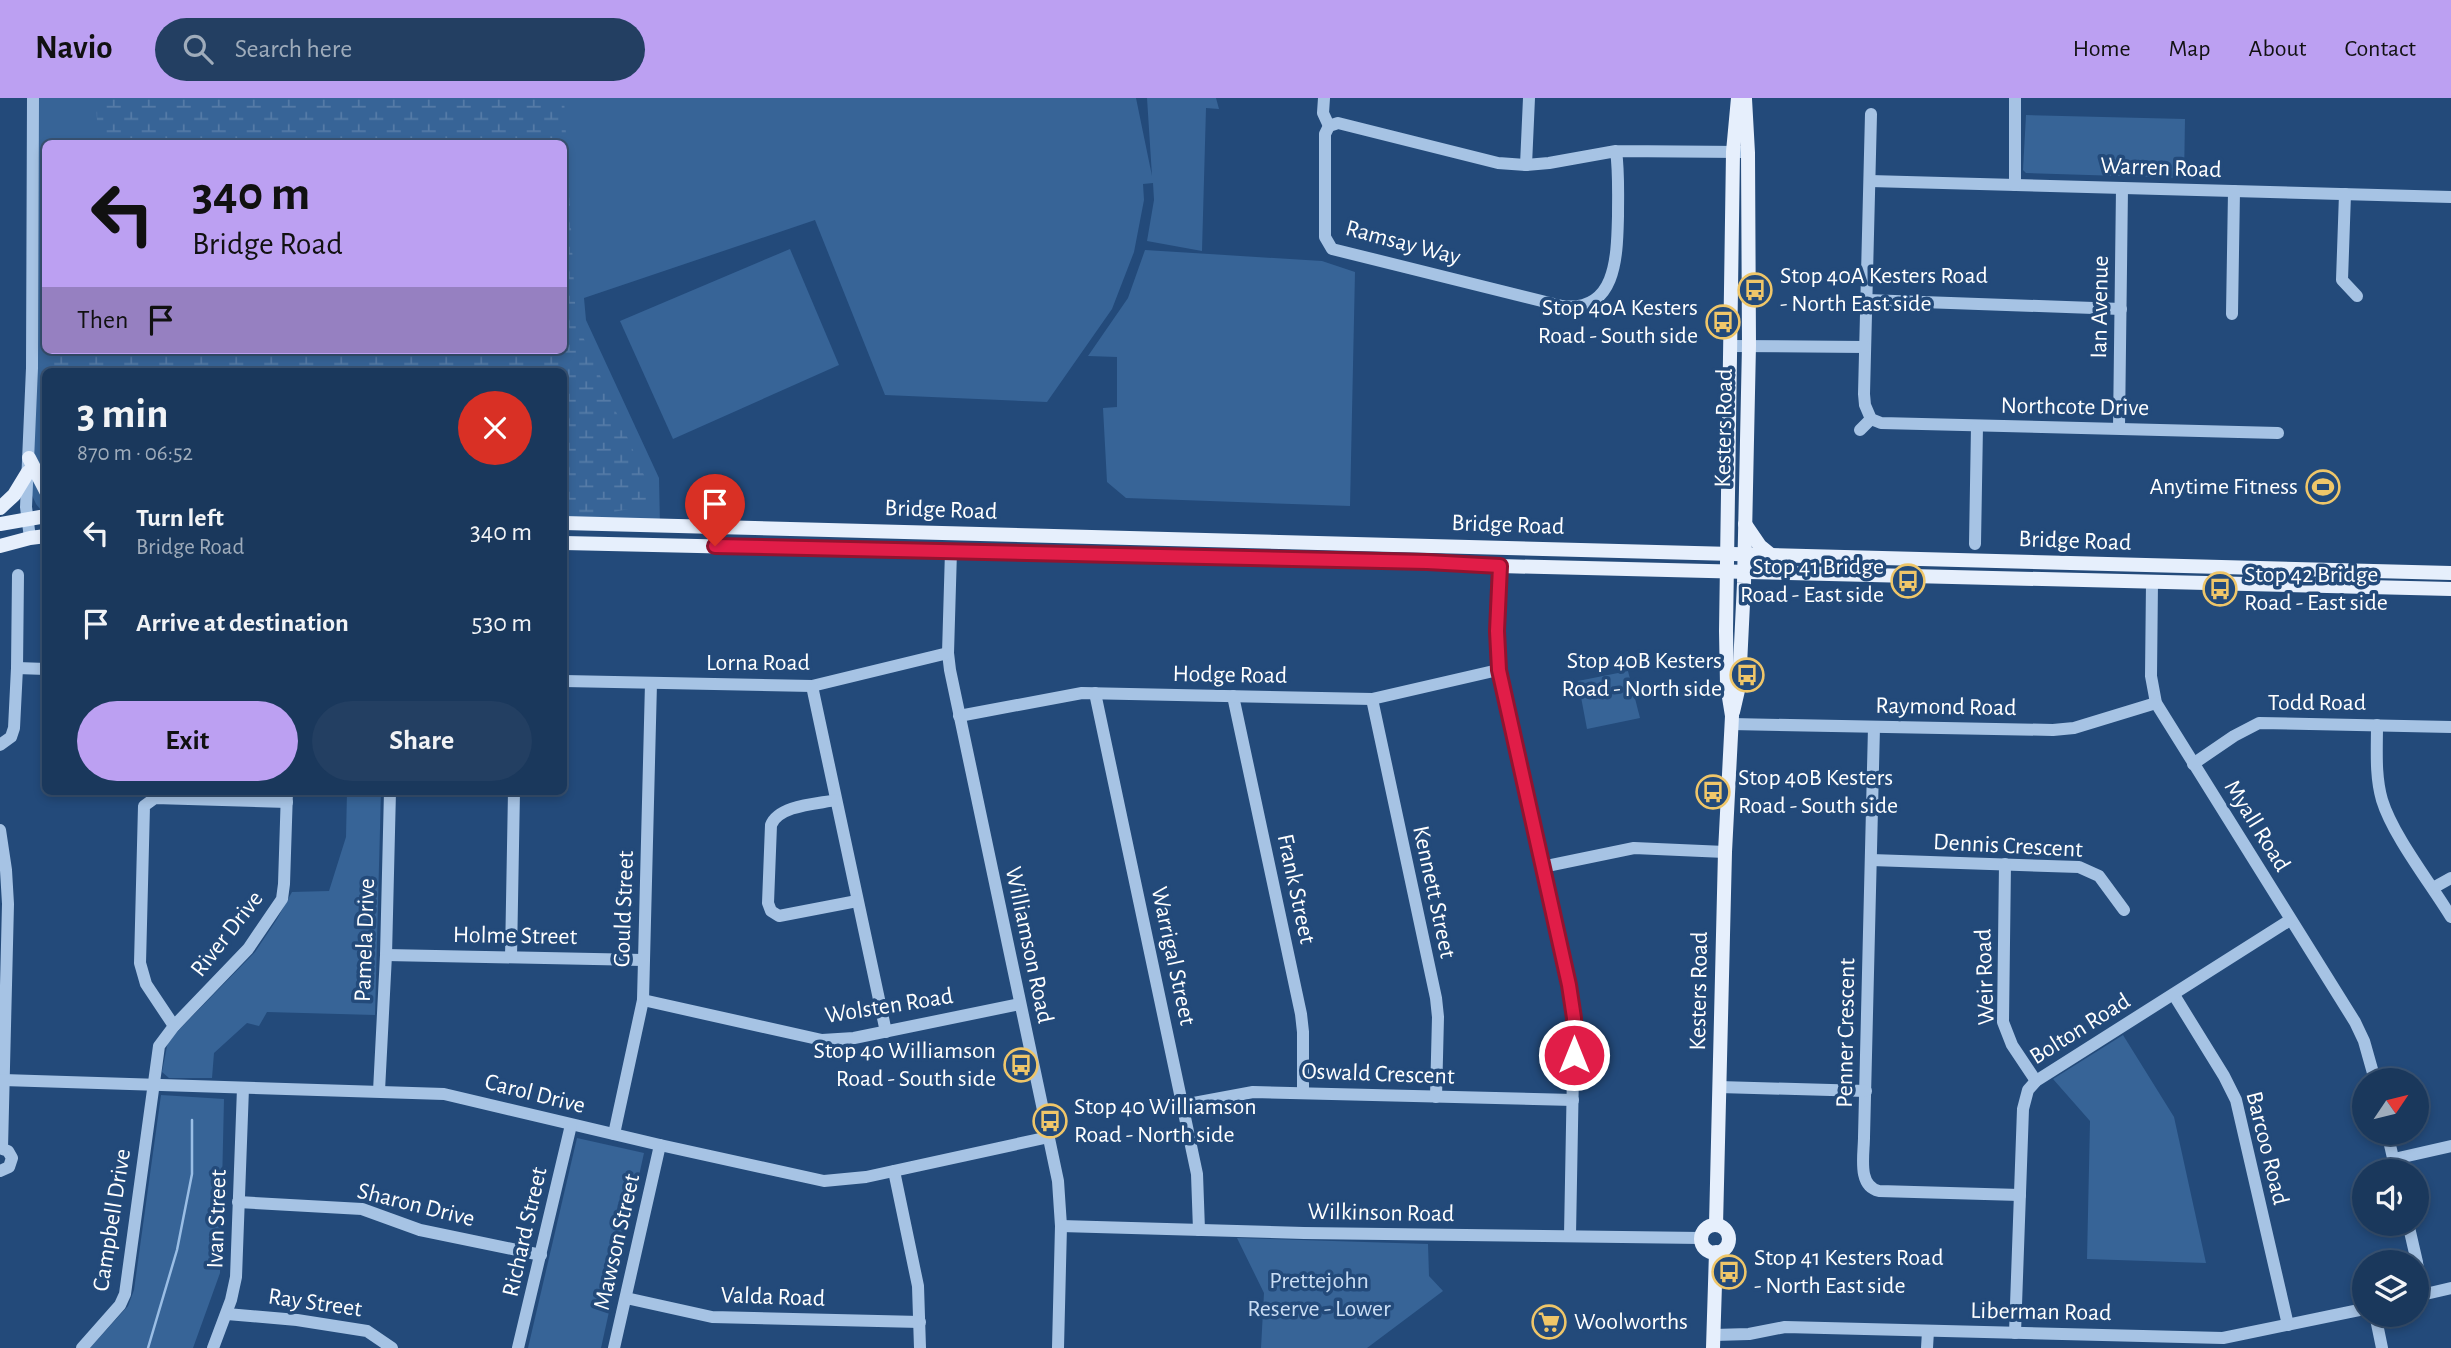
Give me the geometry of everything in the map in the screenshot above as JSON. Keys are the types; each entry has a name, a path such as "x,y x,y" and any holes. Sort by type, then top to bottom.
{"main road":[{"name":"Kesters Road","path":"1716,1225 1731,720 1727,685 1727,570 1733,152 1738,98"},
{"name":"Kesters Road","path":"1731,720 1739,686 1744,571 1749,345 1748,153 1745,98"},
{"path":"28,465 42,485"},
{"path":"0,508 14,495 28,465"},
{"path":"0,524 42,516"},
{"name":"Bridge Road","path":"567,523 2451,573"},
{"path":"1745,524 1760,546 1771,555"},
{"path":"791,528 792,547"},
{"path":"951,533 951,551"},
{"path":"0,546 42,536"},
{"path":"1119,538 1120,555"},
{"name":"Bridge Road","path":"567,543 2451,589"},
{"path":"1500,548 1500,566"},
{"path":"2152,566 2152,582"},
{"path":"1716,1225 1725,1229 1729,1238 1725,1248 1716,1252 1706,1249 1701,1238 1707,1227 1716,1225"},
{"path":"1714,1342 1716,1252"}],"street":[{"path":"30,538 27,518 32,368 33,98"},
{"name":"Ramsay Way","path":"1324,98 1324,113 1329,126 1324,143 1325,237 1332,248 1572,307 1591,302 1600,295 1614,270 1617,253 1616,151"},
{"path":"1526,165 1530,98"},
{"path":"2015,98 2015,185"},
{"path":"1860,430 1871,419 1865,405 1865,347 1871,114"},
{"path":"1329,126 1338,123 1351,124 1498,163 1526,165 1616,151 1748,153"},
{"name":"Warren Road","path":"1870,181 2451,197"},
{"name":"Ian Avenue","path":"2119,428 2122,188"},
{"path":"2232,314 2234,191"},
{"path":"2345,194 2342,280 2357,296"},
{"path":"1867,300 2121,309"},
{"path":"1730,346 1865,347"},
{"name":"Northcote Drive","path":"1871,419 1881,423 2278,433"},
{"path":"1975,544 1977,426"},
{"name":"Williamson Road","path":"951,551 948,653 1058,1181 1061,1226 1058,1348"},
{"path":"1500,566 1497,631 1499,670 1573,1006 1570,1235"},
{"path":"0,745 10,737 14,728 18,575"},
{"name":"Myall Road","path":"2152,582 2151,676 2156,703 2362,1035 2372,1068"},
{"name":"Lorna Road","path":"567,681 812,686 948,653"},
{"path":"17,668 42,668"},
{"name":"Hodge Road","path":"959,716 1074,693 1095,692 1372,699 1499,670"},
{"name":"Gould Street","path":"614,1134 643,1000 651,683"},
{"path":"812,686 886,1032"},
{"name":"Warrigal Street","path":"1095,692 1199,1183 1199,1230"},
{"name":"Frank Street","path":"1233,696 1301,1014 1303,1093"},
{"name":"Kennett Street","path":"1372,699 1436,998 1436,1097"},
{"name":"Raymond Road","path":"1731,720 1874,727 2063,730 2156,703"},
{"name":"Todd Road","path":"2193,764 2242,731 2259,723 2451,727"},
{"path":"2377,725 2376,771 2382,799 2396,829 2451,918"},
{"name":"Penner Crescent","path":"1874,727 1864,1175 1870,1188 1879,1191 2020,1195"},
{"name":"Pamela Drive","path":"379,1091 390,795"},
{"path":"511,957 514,795"},
{"path":"174,1026 146,984 140,962 144,806 155,798 287,797"},
{"name":"River Drive","path":"154,1084 159,1046 174,1026 238,960 282,899 287,797"},
{"path":"836,800 785,811 774,819 771,825 768,903 771,911 779,916 857,901"},
{"path":"0,833 8,904 2,1005 1,1148 10,1153 12,1160 7,1169 0,1171"},
{"path":"1542,867 1634,848 1725,852"},
{"name":"Dennis Crescent","path":"1871,860 2085,869 2102,879 2124,910"},
{"name":"Weir Road","path":"2005,864 2003,1022 2012,1045 2036,1082"},
{"path":"2433,888 2451,878"},
{"name":"Bolton Road","path":"2015,1333 2023,1109 2026,1094 2036,1082 2290,920"},
{"name":"Holme Street","path":"386,955 643,960"},
{"name":"Barcoo Road","path":"2174,995 2215,1060 2235,1100 2288,1325"},
{"name":"Wolsten Road","path":"643,1000 814,1039 845,1039 1020,1004"},
{"name":"Carol Drive","path":"3,1080 444,1094 818,1180 845,1180 1049,1138"},
{"name":"Campbell Drive","path":"82,1348 120,1305 125,1294 154,1084"},
{"path":"1719,1087 1866,1091"},
{"name":"Ivan Street","path":"213,1348 227,1314 236,1277 243,1088"},
{"name":"Oswald Crescent","path":"1183,1105 1244,1093 1573,1100"},
{"name":"Richard Street","path":"518,1348 572,1125"},
{"name":"Mawson Street","path":"614,1348 660,1145"},
{"path":"2413,1159 2451,1146"},
{"path":"894,1171 918,1286 920,1348"},
{"name":"Sharon Drive","path":"238,1202 362,1209 421,1230 541,1255"},
{"name":"Wilkinson Road","path":"1061,1226 1402,1235 1701,1238"},
{"path":"2429,1293 2451,1289"},
{"name":"Valda Road","path":"626,1298 720,1318 920,1322"},
{"name":"Liberman Road","path":"1714,1342 1780,1327 2219,1338 2235,1337 2352,1312"},
{"name":"Ray Street","path":"227,1314 298,1320 367,1331 392,1348"},
{"path":"2378,1327 2382,1348"},
{"path":"1927,1348 1928,1331"}],"green space":[{"path":"34,98 1136,98 1152,176 1147,98 1216,98 1219,109 1206,108 1202,251 1147,241 1154,200 1153,183 1143,184 1144,200 1134,252 1112,309 1047,402 885,395 815,220 584,298 586,320 659,478 660,525 567,524 567,368 42,368 42,511 30,491"},
{"path":"96,98 564,98 566,140 98,140"},
{"path":"2026,115 2185,119 2184,178 2026,173 2023,170"},
{"path":"567,154 576,321 647,482 646,506 579,518 567,516 567,368 47,368 47,354 567,354"},
{"path":"790,249 839,365 673,439 620,321"},
{"path":"1145,250 1322,261 1355,272 1350,506 1126,498 1107,482 1103,408 1117,407 1117,357 1088,356 1128,298"},
{"path":"1628,671 1640,718 1587,729 1578,681"},
{"path":"347,795 381,795 375,1015 267,1012 259,1026 247,1023 214,1053 212,1078 169,1078 162,1072 168,1041 255,952 292,892 329,891 346,837"},
{"path":"2123,1035 2174,1117 2206,1263 2087,1259 2090,1121 2053,1079"},
{"path":"161,1095 224,1099 220,1273 193,1348 90,1348 128,1306 134,1290"},
{"path":"577,1138 644,1153 601,1348 528,1348"},
{"name":"Prettejohn Reserve - Lower","path":"1237,1238 1428,1244 1429,1276 1443,1291 1367,1348 1261,1348 1264,1293"}],"waterway":[{"path":"148,1348 177,1250 192,1174 192,1120"}],"place":[{"name":"Stop 40A Kesters Road - North East side","path":"1755,290"},
{"name":"Stop 40A Kesters Road - South side","path":"1723,322"},
{"name":"Anytime Fitness","path":"2323,487"},
{"name":"Stop 41 Bridge Road - East side","path":"1908,581"},
{"name":"Stop 42 Bridge Road - East side","path":"2220,589"},
{"name":"Stop 40B Kesters Road - North side","path":"1747,675"},
{"name":"Stop 40B Kesters Road - South side","path":"1713,792"},
{"name":"Stop 40 Williamson Road - South side","path":"1021,1065"},
{"name":"Stop 40 Williamson Road - North side","path":"1050,1121"},
{"name":"Stop 41 Kesters Road - North East side","path":"1729,1272"},
{"name":"Woolworths","path":"1549,1322"}],"route":[{"path":"715,546 1427,562 1500,566 1497,631 1499,670 1569,985 1574,1018 1574,1055"}]}
